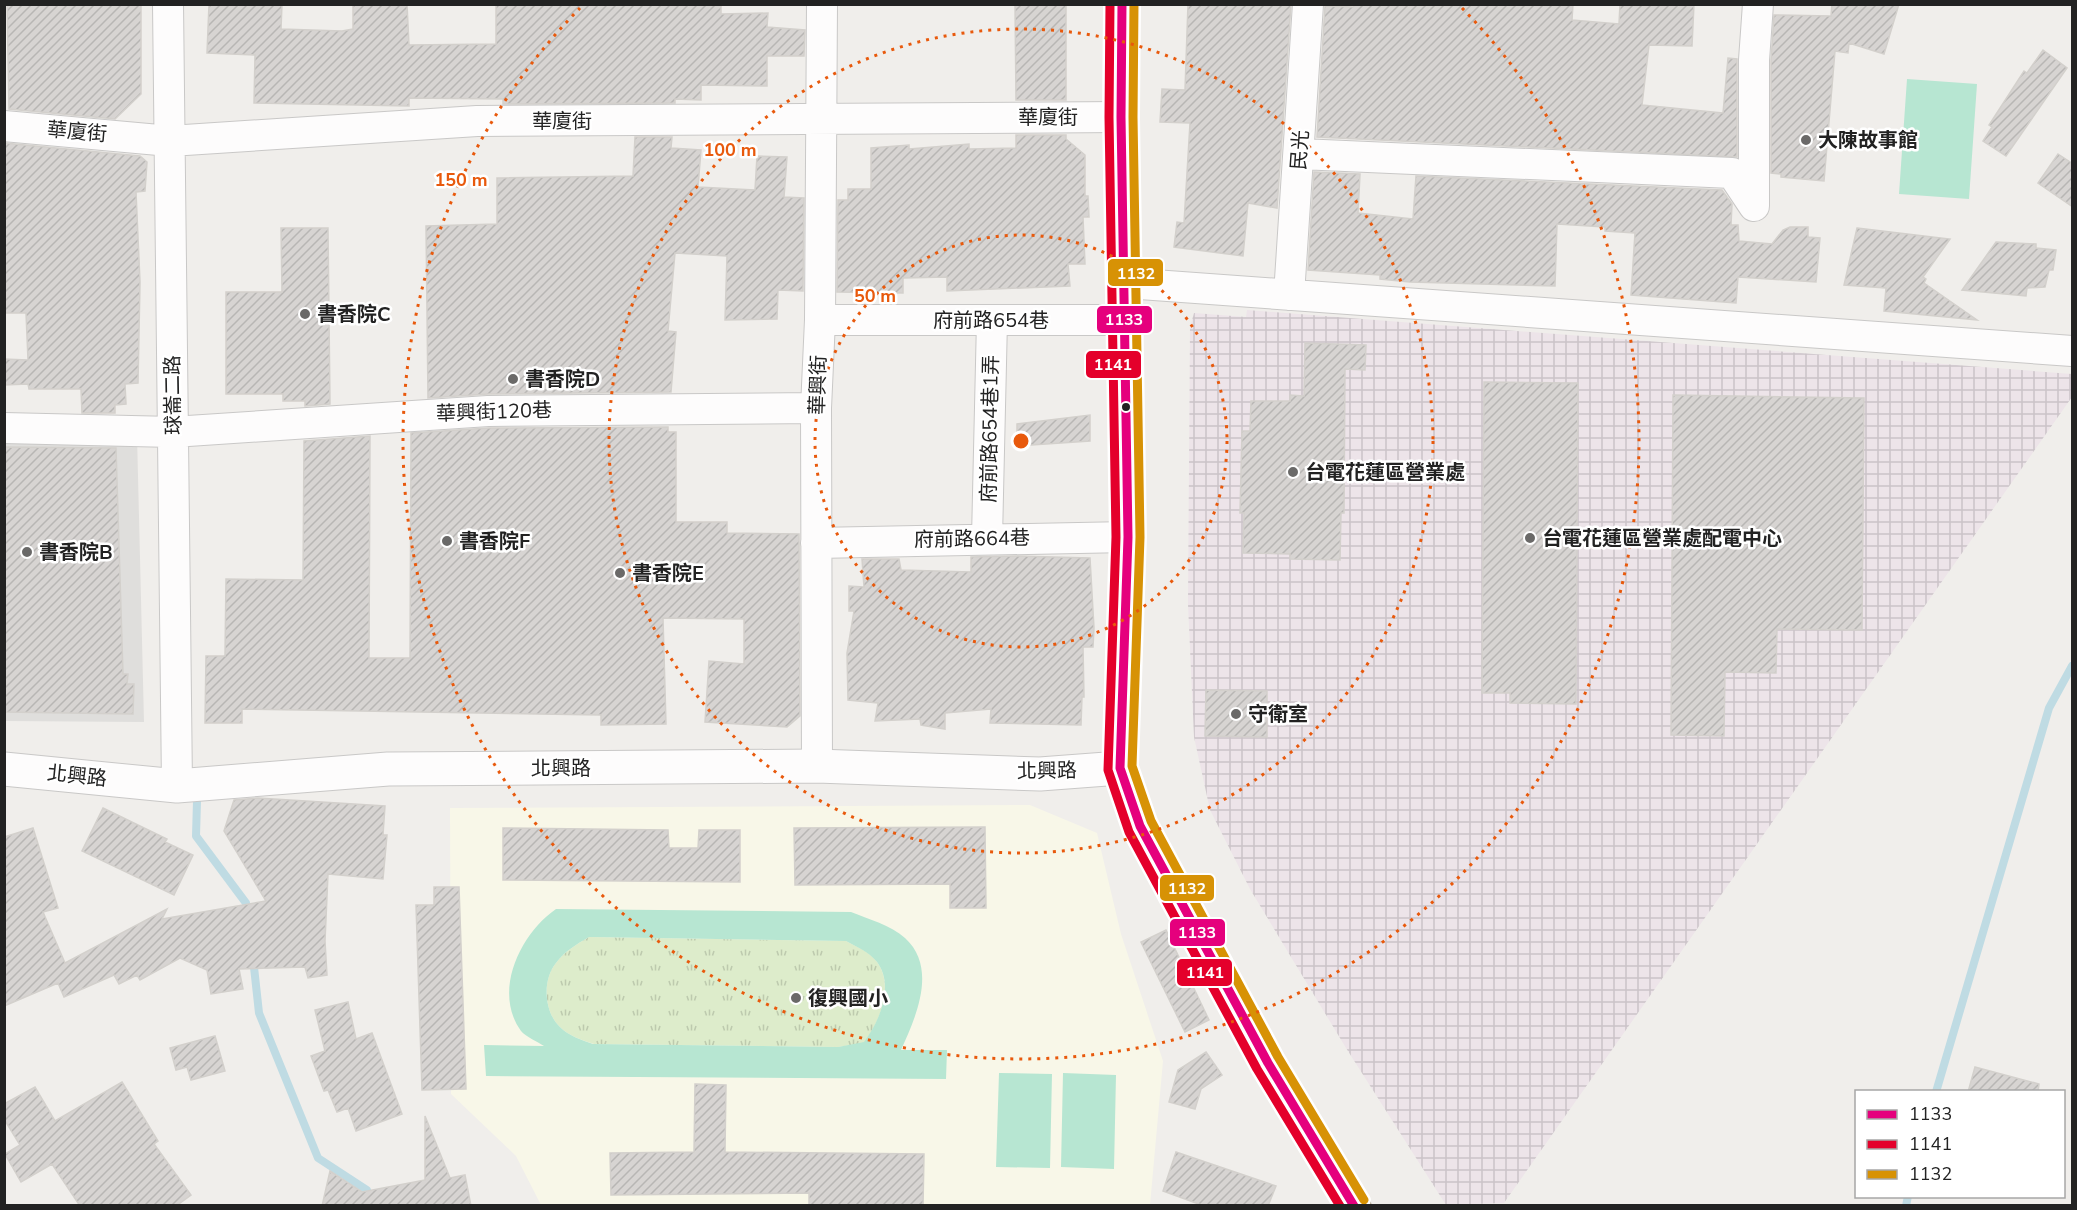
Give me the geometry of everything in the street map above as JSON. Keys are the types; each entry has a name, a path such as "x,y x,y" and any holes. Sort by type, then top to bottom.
{"main road":[{"path":"1122,4 1121,117 1128,537 1120,768 1140,826 1268,1063 1354,1206"}],"street":[{"name":"球崙二路","path":"168,4 177,786"},
{"name":"華興街","path":"817,766 816,408 820,320 822,4"},
{"name":"民光","path":"1289,295 1308,4"},
{"path":"1300,154 1732,173 1754,206 1755,60 1758,4"},
{"name":"華廈街","path":"4,126 170,141 477,121 1121,117"},
{"path":"1125,283 2073,351"},
{"name":"府前路654巷","path":"820,320 1126,320"},
{"name":"府前路654巷1弄","path":"987,538 992,320"},
{"name":"華興街120巷","path":"4,428 173,432 488,411 816,408"},
{"name":"府前路664巷","path":"816,543 1128,537"},
{"name":"北興路","path":"4,769 177,786 388,769 817,766 1040,774 1120,768"}],"shaded area":[{"name":"台電花蓮區營業處","path":"1247,310 2072,374 2072,397 1504,1203 1446,1205 1346,1048 1250,889 1210,810 1194,737 1188,604 1190,327 1194,313 1246,317"},
{"path":"5,435 137,435 144,722 5,721"},
{"name":"復興國小","path":"1030,805 1097,833 1121,934 1163,1061 1150,1205 541,1205 516,1156 451,1094 450,808"}],"green space":[{"path":"1907,79 1977,84 1969,199 1899,194"},
{"path":"556,909 851,912 879,923 905,938 915,950 920,964 922,978 918,1008 901,1050 947,1050 946,1079 486,1076 484,1045 544,1046 521,1031 513,1015 509,998 514,964 522,948 543,919","holes":["589,937 846,941 874,958 885,982 883,1004 864,1042 838,1047 593,1044 564,1030 555,1021 548,1005 547,987 551,970 567,951"]},
{"path":"589,937 846,941 867,953 877,962 885,982 883,1004 875,1025 864,1043 838,1047 594,1044 560,1027 551,1013 547,996 551,970 567,951"},
{"path":"999,1073 1052,1074 1050,1168 996,1167"},
{"path":"1063,1073 1116,1075 1114,1169 1061,1167"}],"building":[{"path":"7,4 141,4 141,94 115,119 9,109"},
{"path":"209,4 282,4 281,29 342,31 353,29 353,4 407,4 409,45 496,44 496,4 721,4 721,14 768,13 767,27 805,30 804,56 767,56 767,86 701,85 701,100 675,99 675,103 503,104 503,99 409,98 409,106 254,103 255,55 207,53"},
{"path":"1015,4 1066,4 1066,100 1016,100"},
{"path":"1188,4 1291,4 1277,208 1248,203 1243,256 1174,247 1177,222 1184,223 1190,123 1160,122 1162,89 1185,90"},
{"path":"1357,4 1573,4 1572,20 1619,24 1620,4 1694,4 1692,46 1649,45 1642,105 1723,113 1728,58 1737,59 1737,157 1317,137 1325,6 1353,7"},
{"path":"1832,4 1899,4 1884,54 1849,43 1848,53 1835,51 1824,181 1781,177 1781,174 1771,173 1771,61 1774,15 1831,16"},
{"path":"2043,50 2067,68 2006,156 1983,141 1992,127 1989,125 2024,71 2027,73"},
{"path":"1016,135 1066,135 1066,139 1085,155 1085,196 1088,196 1089,217 1083,217 1085,264 1068,264 1070,286 947,291 947,277 903,278 903,293 837,292 838,200 848,200 848,189 871,189 871,148 909,145 909,149 969,144 969,149 1016,148"},
{"path":"635,137 672,137 671,148 701,150 698,187 755,190 757,156 787,157 784,197 804,198 803,291 778,290 777,319 725,320 727,256 675,253 668,331 676,332 671,392 488,394 428,398 426,226 497,224 497,178 633,176"},
{"path":"4,143 140,156 147,162 145,191 136,192 140,282 138,383 125,384 126,404 115,405 115,413 82,413 81,389 29,389 28,384 4,385 4,359 28,360 26,313 4,313"},
{"path":"2058,154 2073,164 2073,207 2038,183"},
{"path":"1314,172 1360,174 1358,213 1413,219 1416,176 1722,190 1732,204 1731,225 1738,225 1739,241 1772,244 1783,230 1790,227 1808,227 1808,237 1820,238 1816,282 1738,277 1736,303 1631,295 1635,233 1605,231 1605,227 1557,224 1555,286 1410,282 1380,279 1380,275 1308,270"},
{"path":"281,228 328,228 330,404 305,406 305,401 283,401 283,394 226,394 226,292 282,292"},
{"path":"1857,228 1950,239 1923,277 1926,279 1924,283 1977,320 1884,311 1886,288 1844,285"},
{"path":"1996,242 2036,244 2036,248 2056,250 2053,270 2049,270 2045,287 2027,288 2026,296 1962,290"},
{"name":"台電花蓮區營業處","path":"1305,343 1366,345 1365,370 1345,369 1344,513 1341,513 1340,560 1290,559 1290,554 1243,553 1244,513 1240,513 1242,431 1250,431 1251,401 1290,401 1290,395 1304,396"},
{"name":"台電花蓮區營業處配電中心","path":"1484,382 1578,383 1576,704 1510,703 1510,693 1482,693"},
{"path":"1673,395 1864,398 1862,630 1777,629 1776,673 1725,672 1724,736 1671,735"},
{"path":"1090,415 1090,441 1017,446 1017,424"},
{"path":"668,427 668,432 676,432 676,522 727,522 727,533 799,534 800,716 787,727 705,722 709,661 744,664 744,619 663,618 666,724 601,725 601,715 242,709 242,723 205,723 206,656 225,656 226,579 303,580 304,441 370,436 369,658 410,658 411,433 489,428"},
{"path":"4,447 116,448 123,674 128,674 127,684 134,684 133,714 4,712"},
{"path":"971,557 1090,558 1093,647 1083,647 1084,697 1082,697 1081,725 990,723 991,709 945,713 945,729 921,725 920,719 875,721 878,703 848,700 847,653 854,611 849,611 849,586 864,587 862,559 899,559 901,570 971,572"},
{"name":"守衛室","path":"1206,690 1267,691 1267,737 1205,736"},
{"path":"258,798 385,806 383,835 387,835 383,879 328,874 325,941 327,975 308,978 305,967 239,969 243,989 211,994 207,970 180,958 140,980 137,975 119,984 114,975 64,997 58,983 4,1006 4,837 33,828 58,908 43,912 65,963 167,909 162,919 266,901 224,831 234,800"},
{"path":"103,808 167,839 165,842 193,855 174,895 82,851"},
{"path":"985,827 986,908 950,908 950,884 795,885 794,828"},
{"path":"503,828 668,830 669,848 698,848 699,830 740,830 740,882 503,880"},
{"path":"434,887 459,887 466,1089 422,1090 416,905 434,905"},
{"path":"1166,930 1209,1020 1185,1032 1141,942"},
{"path":"348,1002 356,1039 372,1033 402,1114 356,1131 348,1108 337,1112 328,1090 324,1091 311,1056 325,1051 315,1010"},
{"path":"215,1036 225,1071 191,1080 187,1067 176,1070 170,1048"},
{"path":"1206,1052 1222,1075 1201,1089 1195,1109 1169,1102 1178,1070"},
{"path":"1975,1067 2039,1084 2038,1090 1969,1090"},
{"path":"122,1082 158,1141 154,1144 191,1195 176,1206 80,1206 52,1164 21,1182 5,1154 20,1145 4,1119 4,1104 35,1087 55,1121"},
{"path":"695,1084 726,1085 725,1152 924,1154 923,1206 809,1206 809,1193 611,1195 610,1153 694,1152"},
{"path":"425,1116 450,1178 465,1175 471,1206 322,1206 330,1171 362,1192 425,1180"},
{"path":"1176,1152 1276,1186 1268,1206 1204,1206 1163,1191"}],"waterway":[{"path":"1937,1090 2049,708 2072,666"},
{"path":"197,801 196,836 246,903 248,915"},
{"path":"253,958 259,1013 318,1158 367,1190 369,1200"},
{"path":"1906,1206 1908,1198"}],"transit line":[{"name":"1141","path":"1110,4 1109,117 1116,537 1108,770 1129,832 1257,1069 1340,1206"},
{"name":"1133","path":"1122,4 1121,117 1128,537 1120,768 1140,826 1268,1063 1354,1206"},
{"name":"1132","path":"1134,4 1133,117 1140,537 1132,766 1151,821 1278,1057 1364,1200"}],"place":[{"name":"大陳故事館","path":"1806,140"},
{"name":"書香院C","path":"305,314"},
{"name":"書香院D","path":"513,379"},
{"name":"台電花蓮區營業處","path":"1293,472"},
{"name":"台電花蓮區營業處配電中心","path":"1530,538"},
{"name":"書香院F","path":"447,541"},
{"name":"書香院B","path":"27,552"},
{"name":"書香院E","path":"620,573"},
{"name":"守衛室","path":"1236,714"},
{"name":"復興國小","path":"796,998"}]}
